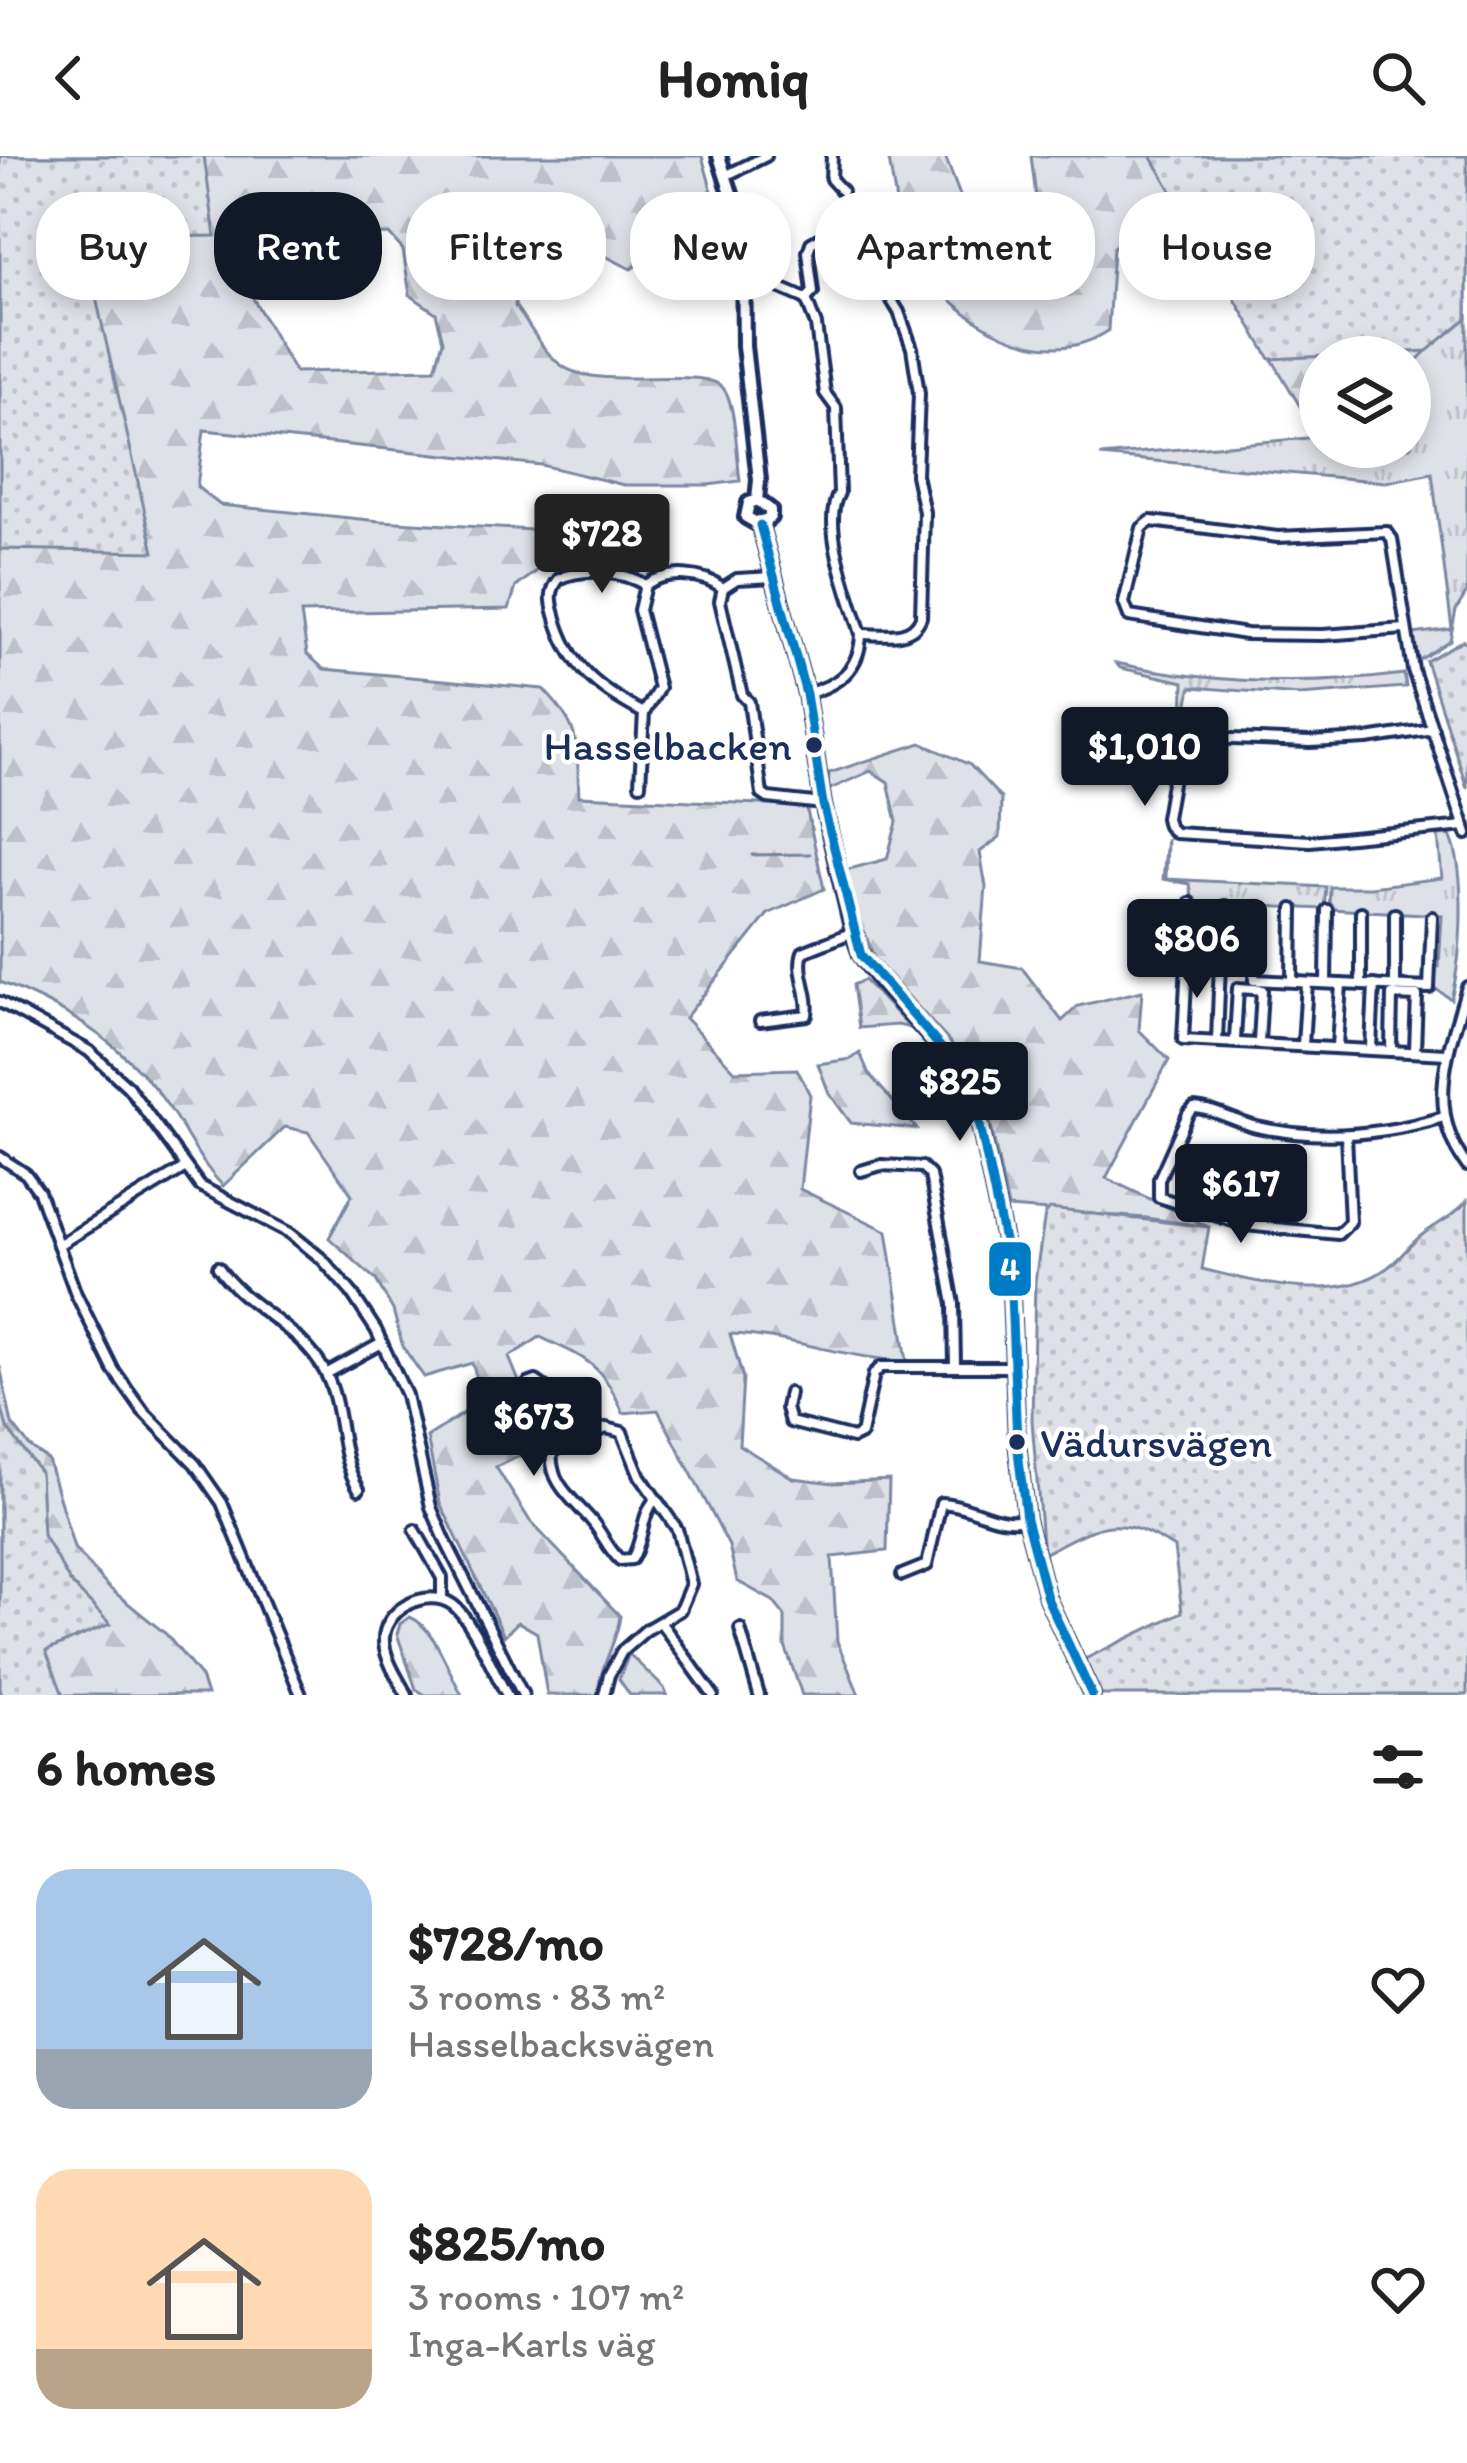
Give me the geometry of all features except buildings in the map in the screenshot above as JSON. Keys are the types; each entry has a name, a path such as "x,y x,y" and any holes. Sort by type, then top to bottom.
{"street":[{"path":"719,156 730,192"},
{"path":"725,176 766,156"},
{"path":"832,156 831,179 842,190"},
{"path":"806,299 813,292 811,243 829,233 852,236 899,312 916,371 916,475 924,512 921,617 909,634 861,634"},
{"path":"791,293 806,299 816,325 826,393 836,408 839,493 832,504 833,525 861,634 856,662 843,678 806,694"},
{"path":"744,300 744,346 759,480 757,500 749,503 746,517 760,526 806,694 823,804 861,955 962,1072 976,1107 1010,1269 1016,1442 1026,1519 1047,1598 1092,1695"},
{"path":"1405,629 1246,634 1156,622 1125,611 1142,528 1151,521 1278,537 1387,532 1392,539 1405,629 1466,830 1310,842 1175,833 1168,826 1180,737 1310,742 1433,729"},
{"path":"644,713 605,693 579,669 552,606 553,586 575,573 630,575 645,585"},
{"path":"640,784 644,713 658,692 659,678 639,610 645,585 662,576 696,577 723,588"},
{"path":"773,577 736,579 723,588 720,602 742,695 749,702 762,794 823,804"},
{"path":"1190,903 1191,961"},
{"path":"1217,1041 1225,906"},
{"path":"1254,985 1258,907"},
{"path":"1292,981 1293,909"},
{"path":"1326,983 1327,910"},
{"path":"1361,913 1361,984"},
{"path":"1395,914 1401,990"},
{"path":"1391,1048 1392,995 1429,988 1432,917"},
{"path":"760,1021 807,1015 803,952 853,932"},
{"path":"1255,964 1186,962 1183,1040 1447,1054"},
{"path":"1235,1040 1238,988 1292,981 1361,984 1417,996 1415,1050"},
{"path":"1304,1045 1306,983"},
{"path":"1337,1046 1341,984"},
{"path":"1254,985 1262,990 1259,1042"},
{"path":"1372,1048 1374,985"},
{"path":"1467,987 1442,1085 1444,1117 1467,1166"},
{"path":"0,1002 89,1051 128,1087 200,1186 266,1218 322,1259 351,1292 406,1395 431,1507 523,1695"},
{"path":"1346,1135 1350,1222 1338,1234 1246,1225 1159,1197 1159,1179 1194,1108 1273,1130 1346,1135 1444,1117"},
{"path":"0,1157 33,1180 87,1318 113,1370 143,1411 195,1463 222,1503 301,1695"},
{"path":"861,1171 881,1165 922,1167 930,1175 954,1304 955,1366"},
{"path":"58,1245 184,1168"},
{"path":"218,1267 230,1286 291,1330 326,1374 349,1474 359,1489"},
{"path":"326,1374 382,1343"},
{"path":"789,1393 790,1422 853,1438 864,1427 877,1370 1015,1366"},
{"path":"546,1389 570,1405 584,1437"},
{"path":"604,1695 622,1651 687,1602 691,1584 677,1529 655,1499 622,1432 606,1428 552,1451 551,1463 566,1496 592,1521 616,1557 632,1559 646,1510 655,1499"},
{"path":"902,1575 927,1565 941,1503 970,1508 999,1521 1026,1519"},
{"path":"416,1530 442,1578 442,1600"},
{"path":"407,1695 385,1648 386,1625 392,1615 414,1602 442,1600 462,1614 507,1695"},
{"path":"661,1623 713,1695"},
{"path":"740,1629 759,1695"}],"green space":[{"path":"0,156 702,156 712,192 630,192 630,268 606,256 606,192 406,192 406,269 403,250 389,234 382,234 382,192 214,192 214,300 254,300 295,372 435,369 443,341 436,313 417,300 515,300 548,353 578,373 696,378 724,389 734,419 740,481 624,485 541,465 204,430 197,487 220,505 548,531 552,559 516,587 509,609 301,613 307,654 324,669 543,689 565,715 575,738 579,796 806,806 824,889 768,914 685,1018 735,1071 797,1069 810,1095 800,1189 887,1231 907,1361 730,1334 743,1378 739,1445 793,1478 834,1483 889,1480 887,1551 832,1557 837,1641 859,1695 802,1695 785,1646 785,1616 773,1601 737,1581 729,1546 658,1410 623,1413 608,1383 591,1364 540,1337 509,1357 525,1396 560,1403 575,1430 496,1467 530,1521 620,1616 598,1695 547,1695 537,1633 518,1622 504,1636 440,1503 427,1437 484,1400 472,1363 424,1377 403,1347 393,1310 376,1280 329,1238 352,1195 308,1132 285,1127 223,1186 136,1067 95,1032 0,982"},
{"path":"0,156 204,156 214,236 190,236 190,192 36,192 36,300 97,300 154,552 0,549"},
{"path":"888,156 945,156 959,192 895,192"},
{"path":"1031,156 1467,156 1467,310 1431,346 1431,336 1299,336 1299,405 1237,300 1315,300 1315,192 1119,192 1119,241 1113,248 1108,331 1082,343 1029,344 978,322 952,300 1095,300 1095,192 1035,192"},
{"path":"1151,156 1467,156 1467,318 1431,348 1431,336 1299,336 1299,358 1270,359 1235,300 1315,300 1315,192 1172,192"},
{"path":"1467,310 1467,592 1456,610 1450,640 1421,659 1417,659 1412,634 1452,629 1432,473 1386,482 1100,456 1299,439 1299,468 1431,468 1431,346"},
{"path":"1463,640 1467,644 1467,788 1426,661"},
{"path":"1116,663 1260,681 1404,674 1406,687 1300,695 1191,687 1183,729 1184,682 1120,668"},
{"path":"921,743 970,765 1001,798 1000,837 980,852 986,887 980,961 1022,968 1062,1021 1078,1006 1142,991 1139,1030 1169,1060 1106,1178 1209,1227 1008,1208 990,1121 972,1067 874,958 842,871 887,859 897,822 888,782 871,771 828,790 829,773"},
{"path":"1450,835 1459,871 1461,915 1451,999 1431,986 1431,968 1439,967 1442,915 1329,909 1330,887 1442,878 1438,836"},
{"path":"1167,838 1166,879 1326,887 1324,909 1193,903 1190,884 1163,879"},
{"path":"864,980 910,1028 859,1028 853,985"},
{"path":"860,1053 869,1074 917,1129 851,1123 829,1093 818,1064"},
{"path":"1467,1201 1467,1695 1098,1695 1081,1661 1182,1612 1174,1548 1154,1536 1108,1526 1043,1554 1032,1421 1035,1281 1045,1214 1050,1209 1209,1227 1202,1269 1272,1284 1321,1288 1345,1286 1387,1268"},
{"path":"0,1366 12,1424 48,1460 74,1548 108,1587 166,1634 201,1677 207,1695 0,1695"},
{"path":"0,1401 7,1428 40,1472 43,1535 70,1582 110,1624 46,1651 63,1695 0,1695"},
{"path":"410,1617 434,1640 462,1695 425,1695 416,1689 397,1634 400,1624"},
{"path":"629,1654 667,1695 630,1695 619,1679"}],"waterway":[{"path":"752,855 810,854"}],"transit line":[{"name":"4","path":"760,525 806,694 823,804 861,955 962,1072 976,1107 1010,1269 1017,1442 1026,1519 1047,1598 1092,1695"}],"place":[{"name":"Hasselbacken","path":"814,745"},
{"name":"Vädursvägen","path":"1017,1442"}]}
